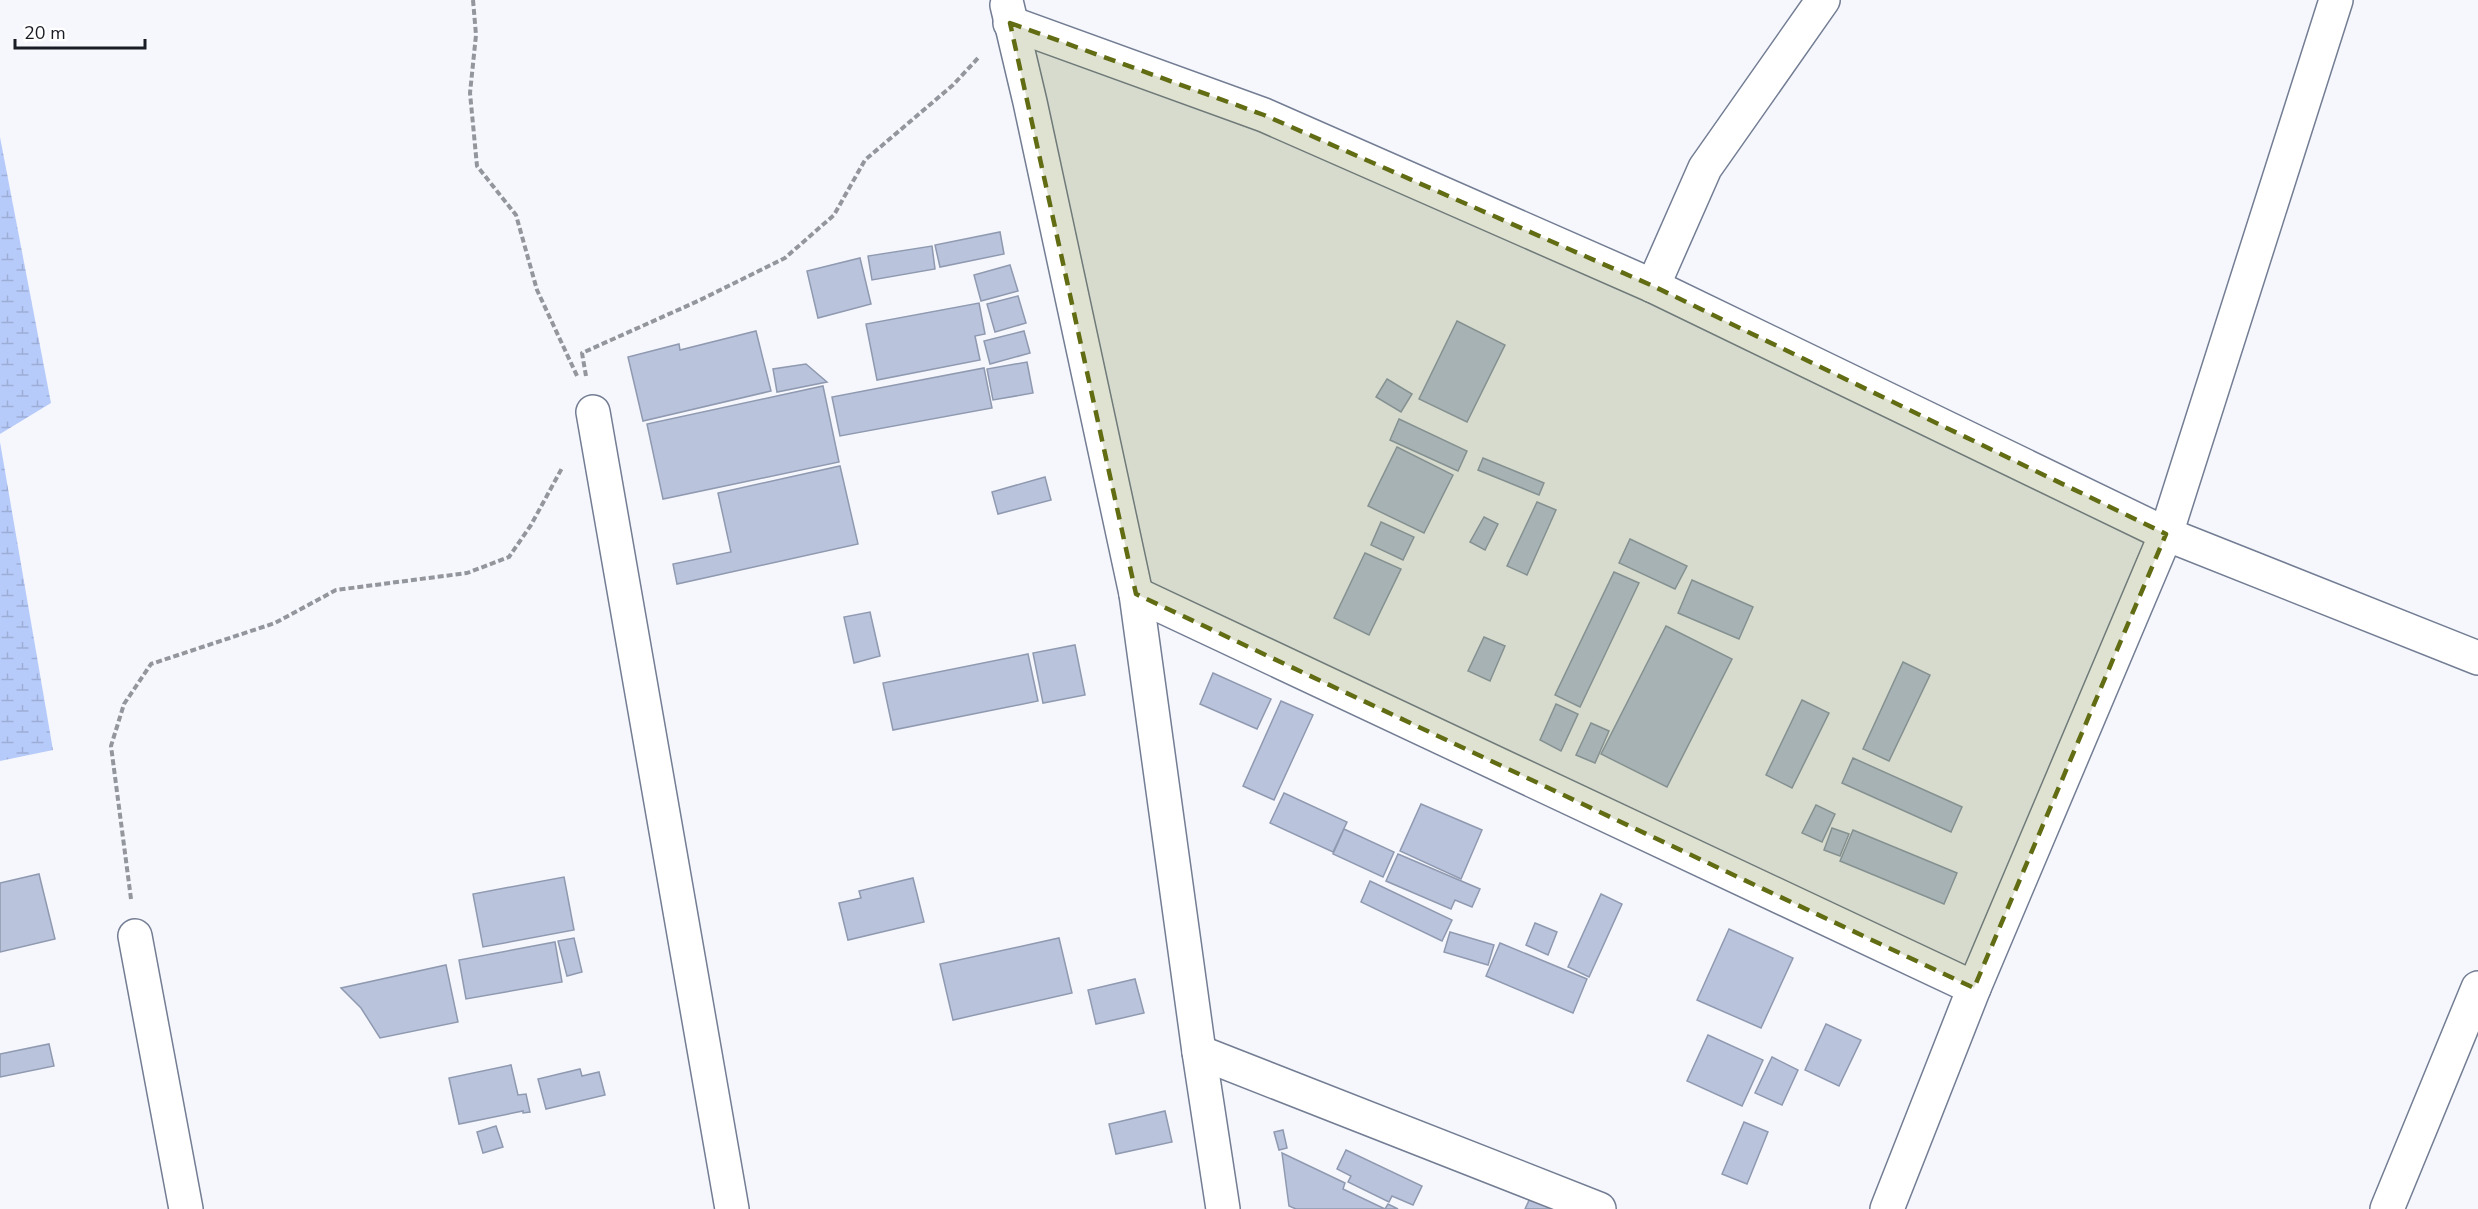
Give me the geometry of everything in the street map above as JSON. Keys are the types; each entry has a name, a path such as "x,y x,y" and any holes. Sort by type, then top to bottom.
{"street":[{"path":"1653,286 1705,168 1823,0"},
{"path":"1887,1209 1974,988 2166,534 2336,0"},
{"path":"1008,11 1264,115 1653,286 2166,534 2478,658"},
{"path":"1008,11 1030,102 1136,594 1223,1209"},
{"path":"593,412 732,1209"},
{"path":"1136,594 1974,988"},
{"path":"135,936 186,1209"},
{"path":"2387,1209 2478,988"},
{"path":"1199,1052 1599,1209"}],"path":[{"path":"473,0 476,35 470,93 477,166 516,215 537,290 593,412"},
{"path":"135,936 111,746 124,704 151,664 275,623 336,590 467,573 509,557 531,525 593,412 582,353 698,301 785,258 834,215 865,160 953,85 1008,11"}],"highlighted area":[{"path":"1010,23 1264,115 1653,286 2166,534 1974,988 1136,594"}],"green space":[{"path":"0,137 51,403 0,434"},
{"path":"0,442 53,750 0,761"}],"building":[{"path":"1000,232 1004,254 940,267 935,245"},
{"path":"932,246 935,269 872,280 868,256"},
{"path":"860,258 871,304 818,318 807,271"},
{"path":"1010,265 1018,291 981,301 974,275"},
{"path":"1018,296 1026,323 995,332 987,304"},
{"path":"979,303 985,334 975,336 980,360 877,380 866,324"},
{"path":"1457,321 1505,345 1467,422 1419,399"},
{"path":"756,331 771,391 643,421 628,357 679,344 680,350"},
{"path":"1024,331 1030,353 990,364 984,341"},
{"path":"1027,362 1033,393 993,400 987,369"},
{"path":"806,364 827,382 777,392 773,369"},
{"path":"984,368 992,408 840,436 832,397"},
{"path":"1387,379 1412,394 1401,412 1376,397"},
{"path":"823,386 839,462 663,499 647,424"},
{"path":"1399,419 1467,451 1458,471 1390,440"},
{"path":"1397,447 1453,475 1424,533 1368,506"},
{"path":"1483,458 1544,483 1539,495 1478,470"},
{"path":"840,466 858,544 677,584 673,564 731,552 718,493"},
{"path":"1045,477 1051,500 998,514 992,492"},
{"path":"1537,502 1556,510 1527,575 1507,566"},
{"path":"1484,517 1498,524 1485,550 1470,542"},
{"path":"1381,522 1414,537 1403,560 1371,545"},
{"path":"1630,539 1687,566 1675,589 1619,563"},
{"path":"1365,553 1401,569 1369,635 1334,618"},
{"path":"1614,572 1639,583 1580,707 1555,695"},
{"path":"1692,580 1753,607 1739,639 1678,613"},
{"path":"870,612 880,656 854,663 844,617"},
{"path":"1666,626 1732,659 1667,787 1601,754"},
{"path":"1484,637 1505,646 1490,681 1468,671"},
{"path":"1075,645 1085,695 1043,703 1033,653"},
{"path":"1028,654 1038,701 893,730 883,683"},
{"path":"1903,662 1930,675 1889,761 1863,749"},
{"path":"1213,673 1271,699 1257,729 1200,704"},
{"path":"1802,700 1829,713 1792,788 1766,775"},
{"path":"1281,701 1313,715 1274,800 1243,786"},
{"path":"1556,704 1578,714 1561,751 1540,740"},
{"path":"1591,723 1609,731 1595,763 1576,755"},
{"path":"1853,758 1962,807 1951,832 1842,783"},
{"path":"1284,793 1347,822 1333,852 1270,823"},
{"path":"1421,804 1482,830 1461,879 1400,851"},
{"path":"1816,805 1835,814 1822,842 1802,833"},
{"path":"1832,828 1849,834 1840,856 1824,850"},
{"path":"1344,829 1394,852 1383,877 1333,854"},
{"path":"1853,830 1957,873 1944,904 1840,861"},
{"path":"1398,854 1480,889 1472,907 1455,900 1451,909 1386,881"},
{"path":"39,874 55,939 0,952 0,883"},
{"path":"564,877 574,930 483,947 473,894"},
{"path":"913,878 924,922 848,940 839,903 861,898 859,891"},
{"path":"1370,881 1452,920 1442,941 1361,902"},
{"path":"1601,894 1622,904 1589,977 1568,967"},
{"path":"1535,923 1557,932 1548,955 1526,945"},
{"path":"1729,929 1793,958 1761,1028 1697,1000"},
{"path":"1450,932 1494,945 1488,965 1444,952"},
{"path":"574,938 582,972 567,976 558,941"},
{"path":"1059,938 1072,993 953,1020 940,964"},
{"path":"555,942 562,982 466,999 459,960"},
{"path":"1500,943 1587,979 1573,1013 1486,976"},
{"path":"446,965 458,1022 380,1038 361,1008 341,988"},
{"path":"1135,979 1144,1013 1096,1024 1088,990"},
{"path":"1826,1024 1861,1040 1839,1086 1805,1070"},
{"path":"1708,1035 1763,1060 1742,1106 1687,1081"},
{"path":"49,1044 54,1066 0,1077 0,1054"},
{"path":"1772,1057 1798,1070 1782,1105 1755,1093"},
{"path":"511,1065 518,1095 526,1094 530,1112 523,1113 523,1111 459,1124 449,1078"},
{"path":"580,1069 582,1076 599,1072 605,1095 546,1109 538,1079"},
{"path":"1165,1111 1172,1142 1116,1154 1109,1124"},
{"path":"1744,1122 1768,1132 1747,1184 1722,1174"},
{"path":"496,1126 503,1147 483,1153 477,1132"},
{"path":"1283,1130 1287,1148 1279,1150 1274,1132"},
{"path":"1346,1150 1422,1186 1413,1205 1392,1196 1389,1202 1348,1182 1351,1176 1337,1169"},
{"path":"1282,1153 1345,1183 1343,1189 1385,1209 1296,1209 1289,1206"},
{"path":"1531,1196 1555,1209 1525,1209"},
{"path":"1388,1204 1398,1209 1385,1209"}]}
